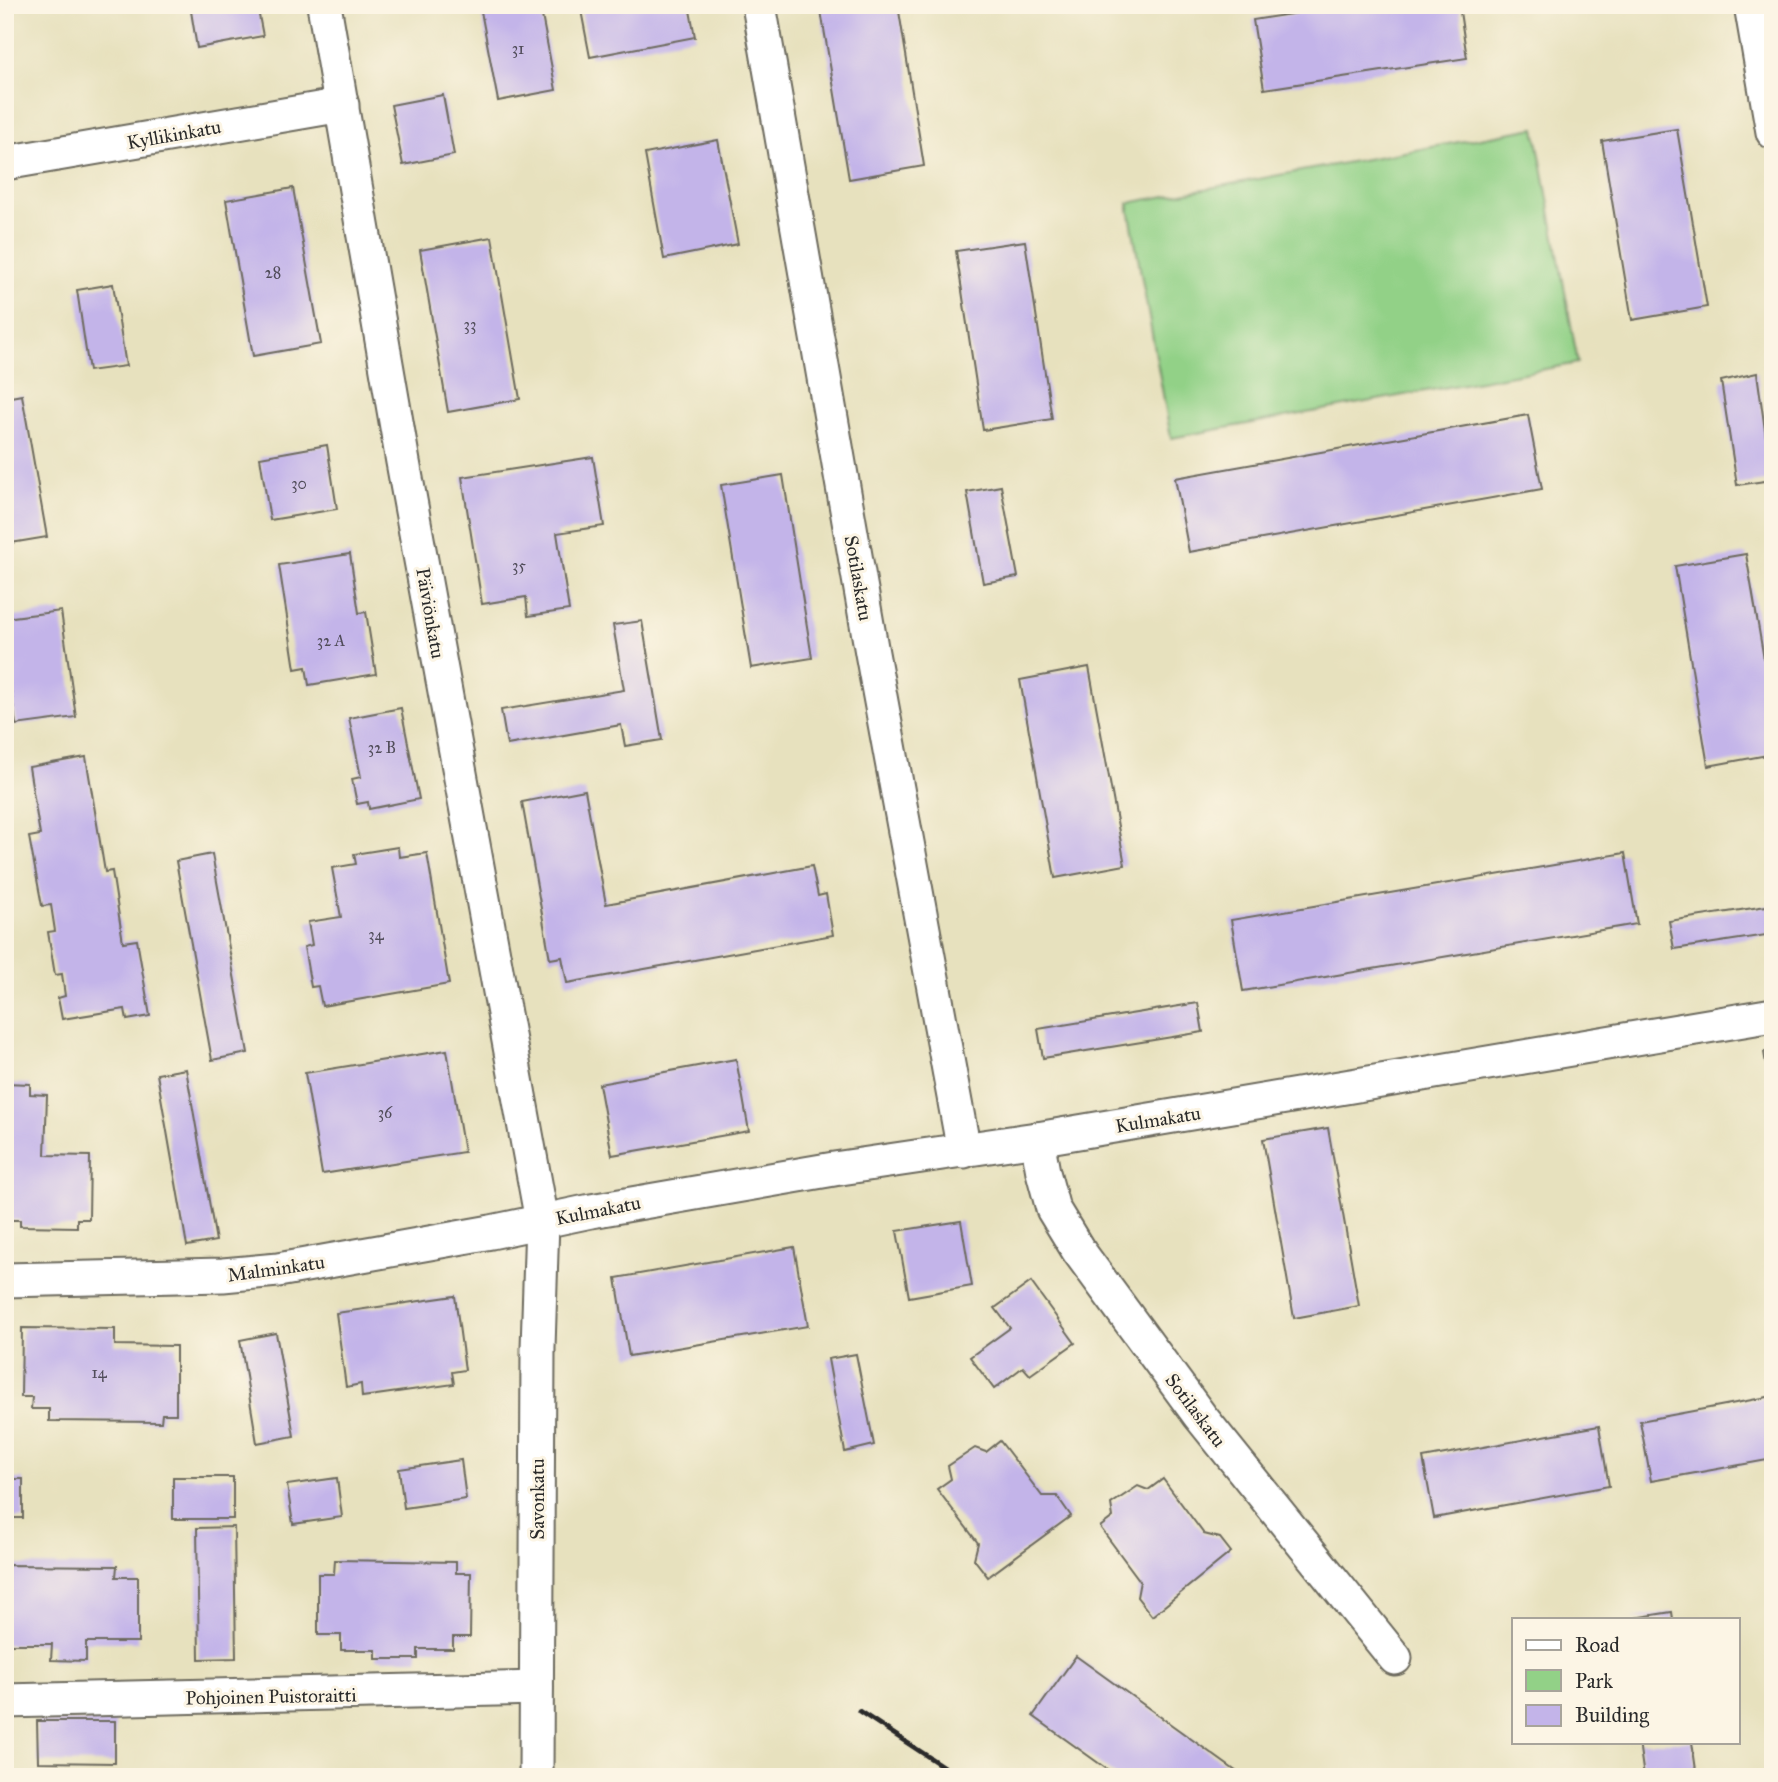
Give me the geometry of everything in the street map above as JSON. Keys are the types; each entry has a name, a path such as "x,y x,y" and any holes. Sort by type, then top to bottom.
{"street":[{"name":"Päiviönkatu","path":"324,5 402,462 542,1221"},
{"name":"Sotilaskatu","path":"759,5 872,653 964,1151"},
{"path":"1751,5 1773,132"},
{"name":"Kyllikinkatu","path":"5,163 342,105"},
{"name":"Kulmakatu","path":"542,1221 834,1169 964,1151 1773,1015"},
{"name":"Sotilaskatu","path":"1037,1139 1053,1209 1078,1250 1200,1416 1395,1658"},
{"name":"Malminkatu","path":"5,1280 223,1275 264,1271 542,1221"},
{"name":"Savonkatu","path":"536,1777 538,1348 542,1221"},
{"name":"Pohjoinen Puistoraitti","path":"5,1701 536,1688"}],"green space":[{"path":"1535,128 1578,363 1171,438 1128,203"}],"building":[{"path":"190,5 257,5 263,36 197,48"},
{"path":"540,5 556,90 498,101 480,6"},
{"path":"580,5 689,5 695,37 590,57"},
{"path":"820,5 898,5 924,166 849,179"},
{"path":"1350,5 1459,5 1467,58 1264,89 1253,20"},
{"path":"443,95 454,155 403,165 391,105"},
{"path":"1677,129 1707,307 1632,320 1602,141"},
{"path":"718,140 738,244 664,259 645,154"},
{"path":"293,188 321,344 253,356 226,200"},
{"path":"492,237 520,399 448,412 420,250"},
{"path":"1025,241 1052,419 983,430 956,251"},
{"path":"113,284 126,366 89,371 77,290"},
{"path":"1757,373 1772,480 1737,485 1721,381"},
{"path":"22,395 47,537 5,544 5,398"},
{"path":"1528,415 1542,489 1189,552 1175,478"},
{"path":"327,445 337,509 270,520 260,457"},
{"path":"593,457 604,526 557,533 569,610 528,616 526,597 482,604 462,477"},
{"path":"783,475 812,658 751,668 721,485"},
{"path":"1001,486 1018,577 983,583 967,492"},
{"path":"350,554 359,613 366,612 376,674 309,685 306,667 295,669 279,565"},
{"path":"1746,554 1773,712 1773,754 1708,766 1675,566"},
{"path":"61,611 76,717 16,725 5,650 5,618"},
{"path":"642,621 662,740 625,746 621,725 507,745 501,710 624,690 613,625"},
{"path":"1089,667 1125,865 1055,878 1020,680"},
{"path":"401,708 419,799 369,809 368,802 357,804 352,779 361,777 349,718"},
{"path":"86,757 105,872 112,871 123,942 137,940 150,1016 127,1020 125,1009 62,1019 58,998 65,996 62,974 55,975 48,932 55,931 51,905 42,906 29,837 40,835 29,767"},
{"path":"585,790 606,904 812,866 818,896 826,894 833,935 567,983 562,957 550,959 522,802"},
{"path":"398,847 399,857 427,853 449,984 322,1006 318,986 311,987 304,947 312,945 308,922 341,917 332,868 356,864 354,854"},
{"path":"1625,853 1637,924 1243,991 1231,920"},
{"path":"212,854 248,1053 212,1060 176,861"},
{"path":"1773,905 1773,934 1674,949 1669,921"},
{"path":"1198,1003 1203,1032 1043,1058 1038,1029"},
{"path":"447,1050 464,1152 322,1174 305,1073"},
{"path":"1773,1050 1773,1094 1771,1095 1764,1052"},
{"path":"736,1059 749,1131 612,1155 599,1084"},
{"path":"186,1069 216,1241 187,1246 157,1074"},
{"path":"5,1083 30,1084 30,1094 47,1095 45,1155 90,1156 89,1219 77,1219 77,1227 20,1226 20,1220 5,1220"},
{"path":"1328,1128 1359,1306 1294,1318 1263,1139"},
{"path":"961,1221 972,1286 909,1297 897,1231"},
{"path":"794,1247 808,1326 629,1356 616,1278"},
{"path":"1031,1282 1075,1343 1030,1375 1023,1367 994,1389 970,1357 1010,1328 995,1308"},
{"path":"455,1296 465,1370 452,1372 454,1384 362,1397 361,1384 346,1387 336,1313"},
{"path":"22,1328 115,1329 115,1345 176,1346 176,1414 162,1414 161,1422 49,1421 49,1409 31,1409 32,1397 21,1397"},
{"path":"276,1333 294,1436 257,1443 240,1340"},
{"path":"856,1354 874,1445 845,1452 828,1359"},
{"path":"1773,1396 1773,1459 1651,1481 1640,1421"},
{"path":"1599,1426 1609,1486 1434,1518 1423,1458"},
{"path":"1000,1441 1042,1496 1057,1496 1071,1516 988,1577 974,1559 978,1543 937,1489 951,1479 948,1466 975,1448 986,1452"},
{"path":"461,1460 466,1499 404,1508 399,1469"},
{"path":"173,1477 233,1477 233,1519 173,1519"},
{"path":"337,1478 342,1517 293,1524 287,1485"},
{"path":"5,1479 23,1479 23,1518 5,1518"},
{"path":"1163,1479 1204,1534 1220,1538 1231,1552 1152,1616 1137,1597 1140,1581 1100,1527 1113,1517 1111,1504 1138,1486 1148,1490"},
{"path":"234,1527 236,1658 199,1659 197,1528"},
{"path":"335,1560 456,1562 456,1573 471,1573 470,1637 453,1637 453,1649 418,1649 418,1659 376,1659 376,1650 341,1650 341,1635 318,1635 318,1574 334,1574"},
{"path":"5,1565 117,1566 116,1577 138,1577 138,1642 86,1642 86,1661 51,1660 52,1644 5,1644"},
{"path":"1672,1612 1673,1618 1633,1618"},
{"path":"1076,1656 1244,1777 1118,1777 1033,1716"},
{"path":"37,1721 115,1721 115,1763 38,1762"},
{"path":"1639,1744 1692,1744 1697,1777 1644,1777"}],"railway":[{"path":"859,1711 959,1777"}]}
